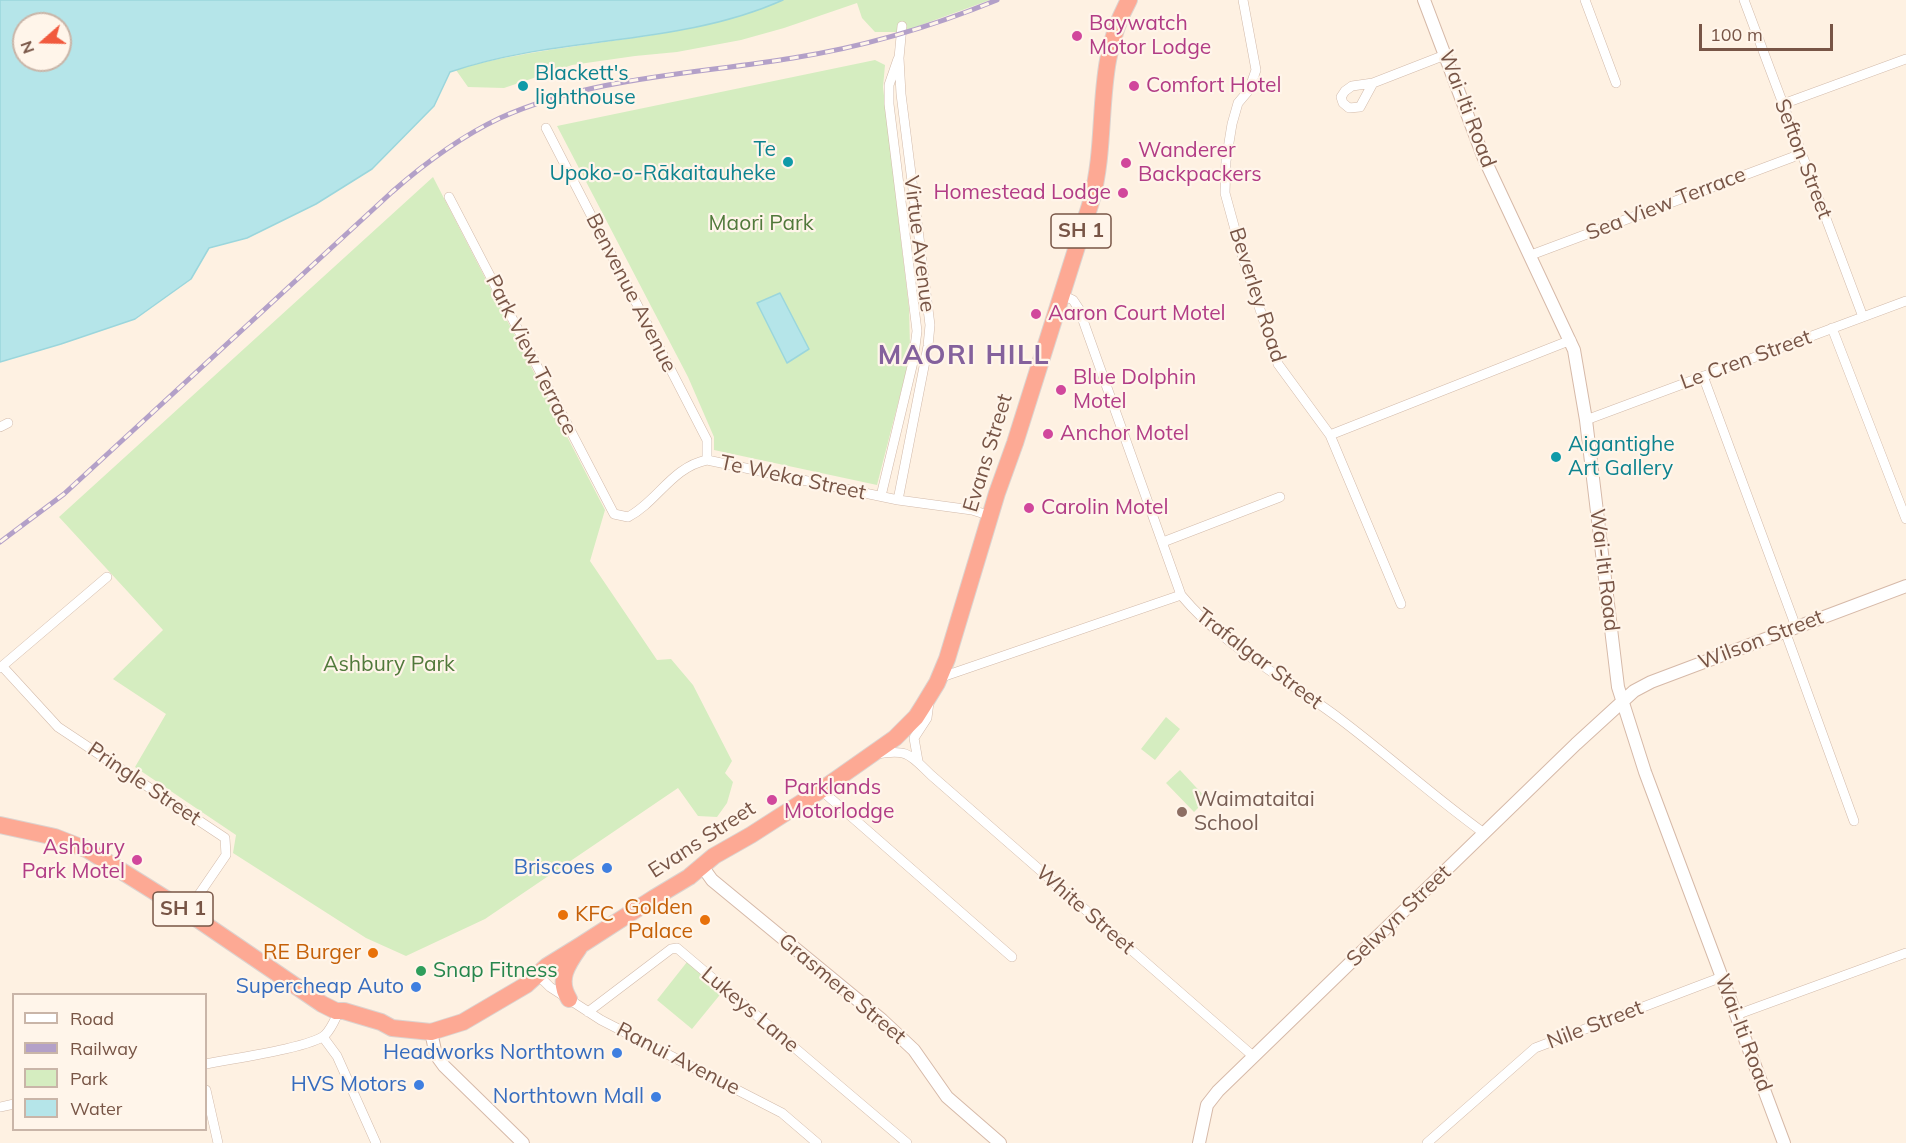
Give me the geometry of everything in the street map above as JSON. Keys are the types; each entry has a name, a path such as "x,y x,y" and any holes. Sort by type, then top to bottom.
{"highway":[{"name":"Evans Street","path":"0,825 54,837 82,847 187,912 305,993 336,1011 381,1022 392,1028 431,1032 472,1018 510,995 555,961 667,892 714,856 751,835 872,755 916,717 939,678 1062,295 1096,181 1105,73 1110,44 1129,0"},
{"path":"569,999 564,992 562,977 569,961 581,945"}],"street":[{"name":"Beverley Road","path":"1243,0 1256,70 1249,90 1238,103 1232,124 1226,161 1225,193 1242,255 1278,364 1330,435 1401,604"},
{"name":"Wai-Iti Road","path":"1424,0 1483,156 1571,340 1578,364 1586,420 1618,687 1639,755 1784,1143"},
{"path":"1585,0 1616,83"},
{"name":"Sefton Street","path":"1744,0 1863,317"},
{"name":"Virtue Avenue","path":"898,500 928,346 930,325 901,94 899,58 902,26"},
{"path":"1373,83 1445,55"},
{"name":"Virtue Avenue","path":"881,496 913,362 917,331 889,104 889,86 899,58"},
{"path":"1783,104 1906,59"},
{"name":"Benvenue Avenue","path":"546,128 707,440 706,460"},
{"name":"Sea View Terrace","path":"1530,255 1801,154"},
{"name":"Park View Terrace","path":"449,197 614,514"},
{"name":"Trafalgar Street","path":"1062,295 1073,300 1079,309 1181,595 1194,611 1247,654 1339,718 1484,833"},
{"name":"Le Cren Street","path":"1586,420 1906,301"},
{"path":"1832,328 1906,519"},
{"path":"1330,435 1571,340"},
{"path":"1703,376 1854,821"},
{"name":"Te Weka Street","path":"614,514 628,517 640,511 677,474 695,463 706,460 898,500 972,510 991,516"},
{"path":"1163,542 1280,497"},
{"path":"2,667 106,577"},
{"name":"Wilson Street","path":"1622,702 1643,685 1790,628 1906,588"},
{"path":"939,678 1181,595"},
{"name":"Pringle Street","path":"2,667 58,727 225,838 226,855 187,912"},
{"path":"918,761 914,738 927,718 930,695"},
{"name":"Selwyn Street","path":"1199,1143 1207,1105 1218,1091 1622,702"},
{"name":"White Street","path":"872,755 904,752 918,761 940,783 1253,1056"},
{"path":"820,790 1012,957"},
{"name":"Grasmere Street","path":"702,866 712,880 882,1020 914,1050 947,1097 1000,1143"},
{"name":"Lukeys Lane","path":"588,1012 670,949 677,948 907,1143"},
{"path":"1736,1015 1906,952"},
{"name":"Ranui Avenue","path":"538,975 550,987 588,1012 782,1113 817,1143"},
{"name":"Nile Street","path":"1426,1143 1535,1048 1722,977"},
{"path":"207,1064 305,1044 323,1037 332,1028 339,1011"},
{"path":"431,1032 436,1055 444,1066 523,1143"},
{"path":"323,1037 337,1056 376,1143"},
{"path":"207,1094 218,1143"}],"green space":[{"path":"783,0 990,0 896,32 875,32 862,18 857,3 741,40 677,52 572,65 504,88 468,87 456,70 516,56 693,28 754,11"},
{"name":"Maori Park","path":"875,60 885,65 883,87 909,308 910,346 906,372 877,485 714,450 714,437 688,377 557,126"},
{"name":"Ashbury Park","path":"433,177 605,510 590,561 657,660 671,659 693,685 732,761 725,773 733,782 727,803 717,817 698,816 678,788 485,919 406,956 366,938 233,853 236,835 135,767 166,714 113,679 163,630 59,517"},
{"path":"1166,717 1180,729 1155,760 1141,749"},
{"path":"1180,770 1207,799 1194,812 1166,783"},
{"path":"687,962 723,991 692,1029 657,1000"}],"water":[{"path":"0,0 783,0 743,15 702,26 533,52 491,60 450,72 434,106 372,169 316,204 247,238 209,248 191,279 135,319 0,362"},
{"path":"780,293 809,349 787,363 757,303"}],"railway":[{"path":"0,542 64,494 404,181 443,151 485,125 535,104 607,85 793,58 871,42 947,19 997,0"}],"place":[{"name":"Baywatch Motor Lodge","path":"1077,36"},
{"name":"Blackett's lighthouse","path":"523,86"},
{"name":"Comfort Hotel","path":"1134,86"},
{"name":"Te Upoko-o-Rākaitauheke","path":"788,162"},
{"name":"Wanderer Backpackers","path":"1126,163"},
{"name":"Homestead Lodge","path":"1123,193"},
{"name":"Aaron Court Motel","path":"1036,314"},
{"name":"Blue Dolphin Motel","path":"1061,390"},
{"name":"Anchor Motel","path":"1048,434"},
{"name":"Aigantighe Art Gallery","path":"1556,457"},
{"name":"Carolin Motel","path":"1029,508"},
{"name":"Parklands Motorlodge","path":"772,800"},
{"name":"Waimataitai School","path":"1182,812"},
{"name":"Ashbury Park Motel","path":"137,860"},
{"name":"Briscoes","path":"607,868"},
{"name":"KFC","path":"563,915"},
{"name":"Golden Palace","path":"705,920"},
{"name":"RE Burger","path":"373,953"},
{"name":"Snap Fitness","path":"421,971"},
{"name":"Supercheap Auto","path":"416,987"},
{"name":"Headworks Northtown","path":"617,1053"},
{"name":"HVS Motors","path":"419,1085"},
{"name":"Northtown Mall","path":"656,1097"}],"district":[{"name":"MAORI HILL","path":"964,356"}]}
